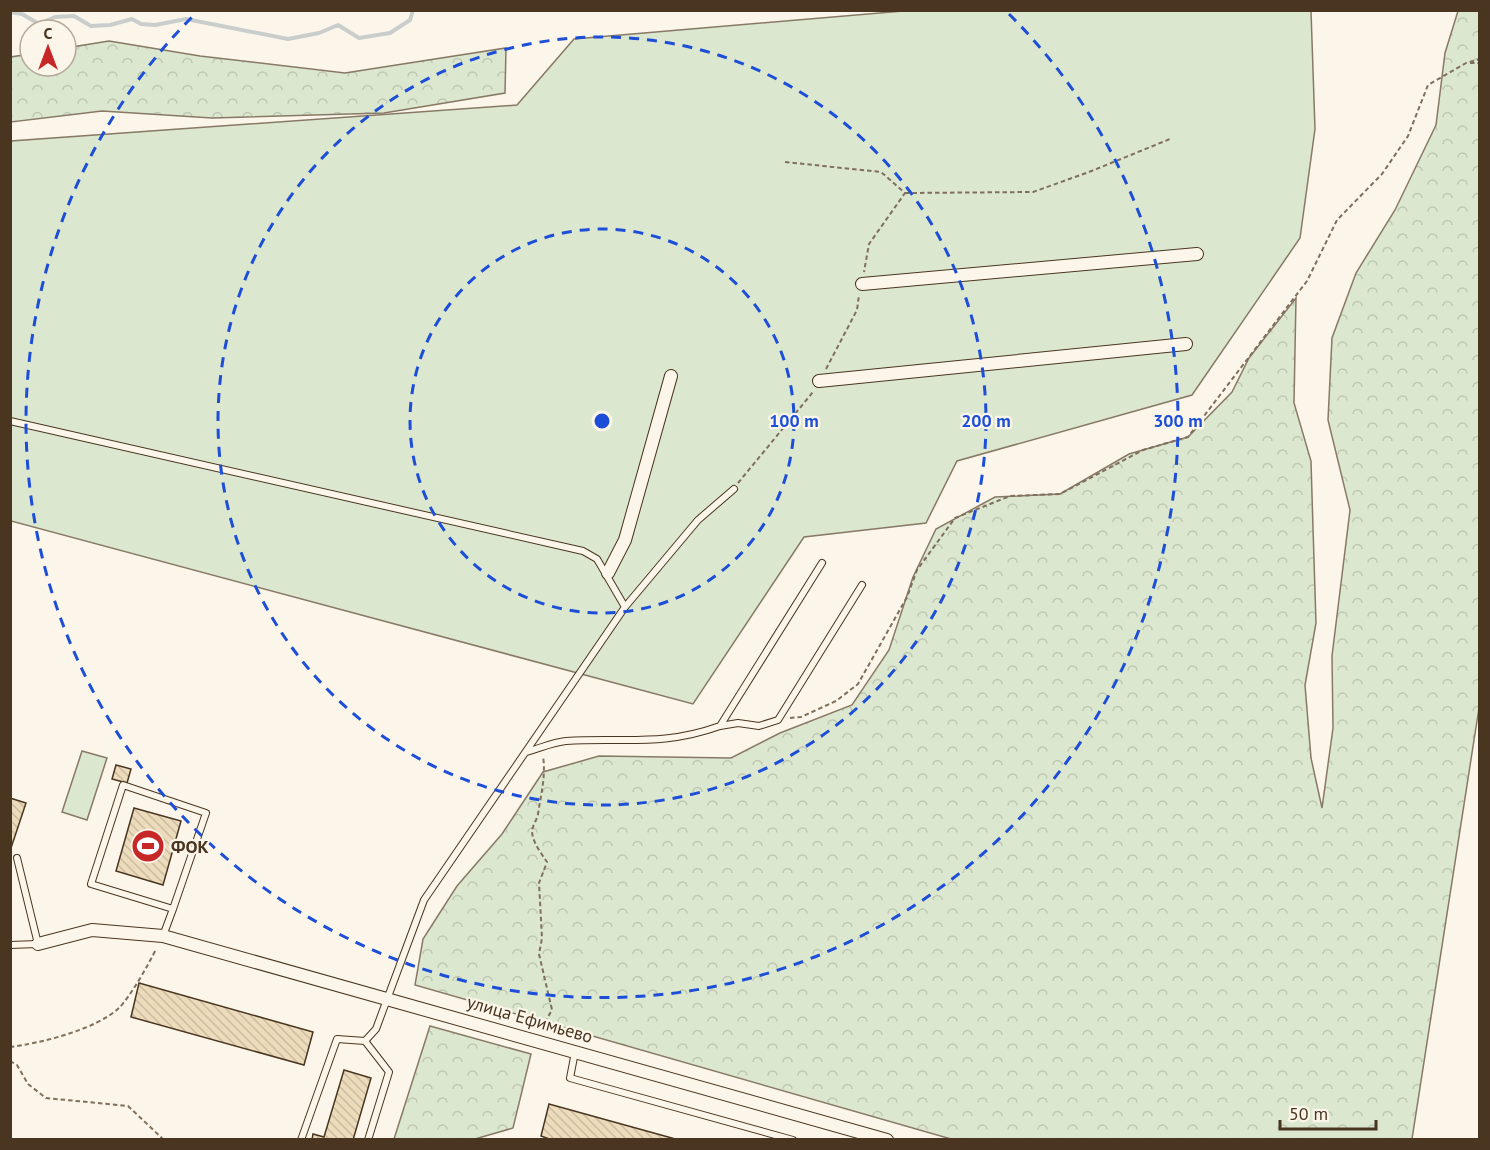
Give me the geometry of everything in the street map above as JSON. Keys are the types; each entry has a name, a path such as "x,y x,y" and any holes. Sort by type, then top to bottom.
{"street":[{"path":"862,284 1197,254"},
{"path":"819,381 1186,344"},
{"path":"608,573 625,540 671,376"},
{"name":"улица Ефимьево","path":"38,944 92,930 163,936 387,997 867,1137 887,1140"}],"lane":[{"path":"10,421 583,552 597,559 608,573 625,607"},
{"path":"301,1140 338,1040 365,1041 376,1029 424,900 625,607 698,520 734,489"},
{"path":"720,726 822,563"},
{"path":"525,753 564,741 656,741 691,737 720,726 738,723 759,726 778,720 795,697 862,585"},
{"path":"163,936 173,909 206,813 123,785 91,884 173,909"},
{"path":"10,945 38,944 17,858"},
{"path":"365,1041 388,1072 368,1140"},
{"path":"575,1051 570,1078 793,1140"}],"path":[{"path":"778,720 801,717 836,700 858,684 907,597 917,570 956,518 1010,496 1060,494 1143,450 1188,437 1307,281 1337,220 1382,174 1408,136 1428,85 1466,63 1479,59"},
{"path":"1466,63 1479,63"},
{"path":"785,162 881,172 905,193 1033,192 1170,139"},
{"path":"734,489 819,381 857,310 869,244 905,193"},
{"path":"10,195 10,228"},
{"path":"536,1040 552,1010 539,954 542,938 539,883 547,862 534,841 532,829 538,817 539,799 545,780 541,748"},
{"path":"10,1047 56,1037 94,1023 119,1007 147,966 163,936"},
{"path":"10,1061 17,1065 28,1084 46,1098 128,1106 164,1140"}],"green space":[{"path":"915,10 1311,11 1315,129 1300,238 1192,395 957,461 926,523 804,537 693,704 11,521 11,141 517,105 574,39"},
{"path":"1458,11 1480,11 1479,708 1412,1139 951,1139 415,985 423,939 457,886 502,834 543,772 599,756 731,758 780,733 852,705 889,650 913,577 936,529 995,497 1060,494 1129,454 1188,437 1232,392 1249,358 1296,298 1294,403 1311,461 1316,623 1305,685 1311,758 1322,808 1333,728 1332,656 1350,510 1328,420 1332,338 1356,273 1395,210 1436,125 1445,53"},
{"path":"109,41 200,56 345,73 506,48 505,93 384,113 212,118 102,111 11,122 11,57 18,56 18,78 78,78 78,46"},
{"path":"82,751 107,758 87,820 62,812"},
{"path":"430,1026 531,1054 513,1128 475,1139 394,1139"}],"building":[{"path":"116,765 131,769 127,783 112,779"},
{"path":"10,798 26,803 11,848 10,848"},
{"name":"ФОК","path":"134,808 181,821 163,885 116,871"},
{"path":"139,983 313,1032 304,1065 131,1017"},
{"path":"344,1070 371,1078 353,1140 312,1140 313,1134 324,1137"},
{"path":"549,1104 679,1140 552,1140 541,1136"}],"waterway":[{"path":"10,12 22,14 39,24 55,17 74,16 91,26 110,25 132,19 141,24 155,25 186,19 288,39 319,33 338,25 359,38 390,33 410,20 413,10"}],"place":[{"name":"ФОК","path":"148,846"}]}
